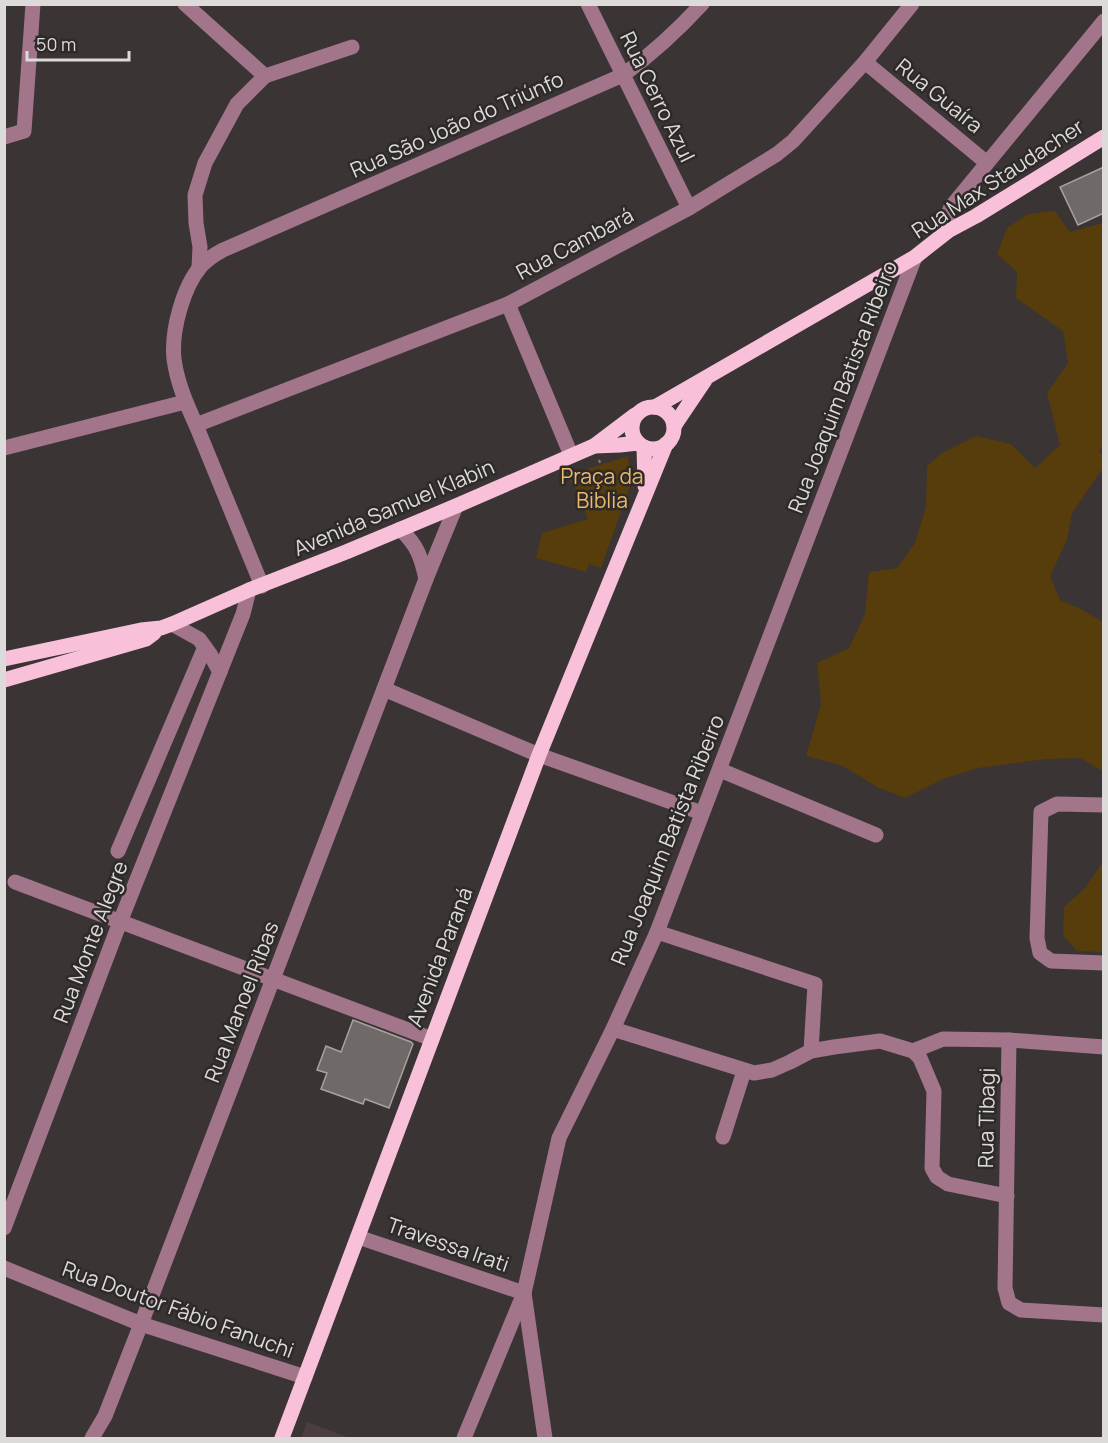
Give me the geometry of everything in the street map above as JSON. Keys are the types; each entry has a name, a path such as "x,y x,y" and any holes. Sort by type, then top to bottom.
{"main road":[{"name":"Rua Max Staudacher","path":"915,257 948,231 1104,137"},
{"path":"641,445 633,436 632,429 636,415 642,410 655,406 915,257"},
{"path":"674,426 708,375"},
{"path":"594,446 641,445 652,449 666,444 674,433 674,426 668,413 655,406"},
{"name":"Avenida Samuel Klabin","path":"5,678 146,639 167,626 594,446 636,415"},
{"name":"Avenida Paraná","path":"282,1438 539,754 666,444"},
{"name":"Avenida Paraná","path":"641,445 645,494"},
{"name":"Avenida Samuel Klabin","path":"4,659 167,626"}],"street":[{"path":"4,137 24,131 33,4"},
{"path":"185,4 265,76"},
{"name":"Rua Cerro Azul","path":"588,4 689,208"},
{"name":"Rua São João do Triúnfo","path":"205,262 234,245 623,75 658,47 702,4"},
{"name":"Rua Cambará","path":"196,425 508,304 689,208 777,154 792,141 865,62 912,4"},
{"path":"948,231 948,214 951,207 1104,21"},
{"path":"256,588 196,425 185,402 174,356 178,311 186,291 205,262 196,223 195,195 205,163 237,104 265,76 352,47"},
{"name":"Rua Guaíra","path":"865,62 987,163"},
{"name":"Rua Joaquim Batista Ribeiro","path":"464,1438 524,1293 559,1138 613,1029 657,932 915,257"},
{"path":"508,304 571,455"},
{"path":"4,448 185,402"},
{"name":"Rua Manoel Ribas","path":"93,1438 105,1416 141,1324 456,506"},
{"path":"400,529 420,555 426,579"},
{"name":"Rua Monte Alegre","path":"4,1228 120,922 243,614 256,588"},
{"path":"167,626 199,639 220,672"},
{"path":"118,851 205,647"},
{"path":"384,689 539,754 702,813"},
{"path":"720,770 876,835"},
{"path":"1104,805 1057,804 1041,812 1037,938 1040,953 1051,961 1104,963"},
{"path":"15,882 432,1039"},
{"path":"657,932 815,984 811,1051"},
{"path":"613,1029 754,1073 772,1070 811,1051 880,1041 897,1045 917,1055 943,1039 1009,1040 1104,1047"},
{"name":"Rua Tibagi","path":"1009,1040 1005,1288 1009,1303 1021,1310 1104,1315"},
{"name":"Rua Tibagi","path":"917,1055 934,1091 932,1168 937,1177 948,1184 1007,1196"},
{"path":"723,1137 744,1071"},
{"name":"Travessa Irati","path":"358,1237 524,1293"},
{"name":"Rua Doutor Fábio Fanuchi","path":"4,1268 141,1324 304,1377"},
{"path":"524,1293 544,1438"}],"shaded area":[{"path":"307,1422 350,1438 301,1438"}],"green space":[{"path":"1055,211 1070,232 1103,223 1104,444 1099,451 1103,457 1103,468 1072,513 1067,540 1050,576 1060,600 1103,622 1103,771 1080,758 1047,759 978,768 943,779 905,798 877,787 843,766 806,756 821,704 817,663 849,648 865,614 869,572 897,568 915,543 926,507 927,466 942,453 976,436 1011,444 1035,468 1060,445 1047,393 1068,363 1063,331 1016,298 1017,272 997,254 1007,228 1028,214"},
{"name":"Praça da Biblia","path":"628,456 631,483 601,568 589,564 586,572 536,558 542,533 588,519 575,486 564,476"},
{"path":"1103,862 1103,952 1077,951 1063,935 1064,907 1085,888"}],"building":[{"path":"1104,167 1104,213 1078,225 1060,187"},
{"path":"353,1020 413,1044 389,1108 365,1099 363,1104 321,1089 327,1073 317,1070 326,1046 341,1052"}]}
